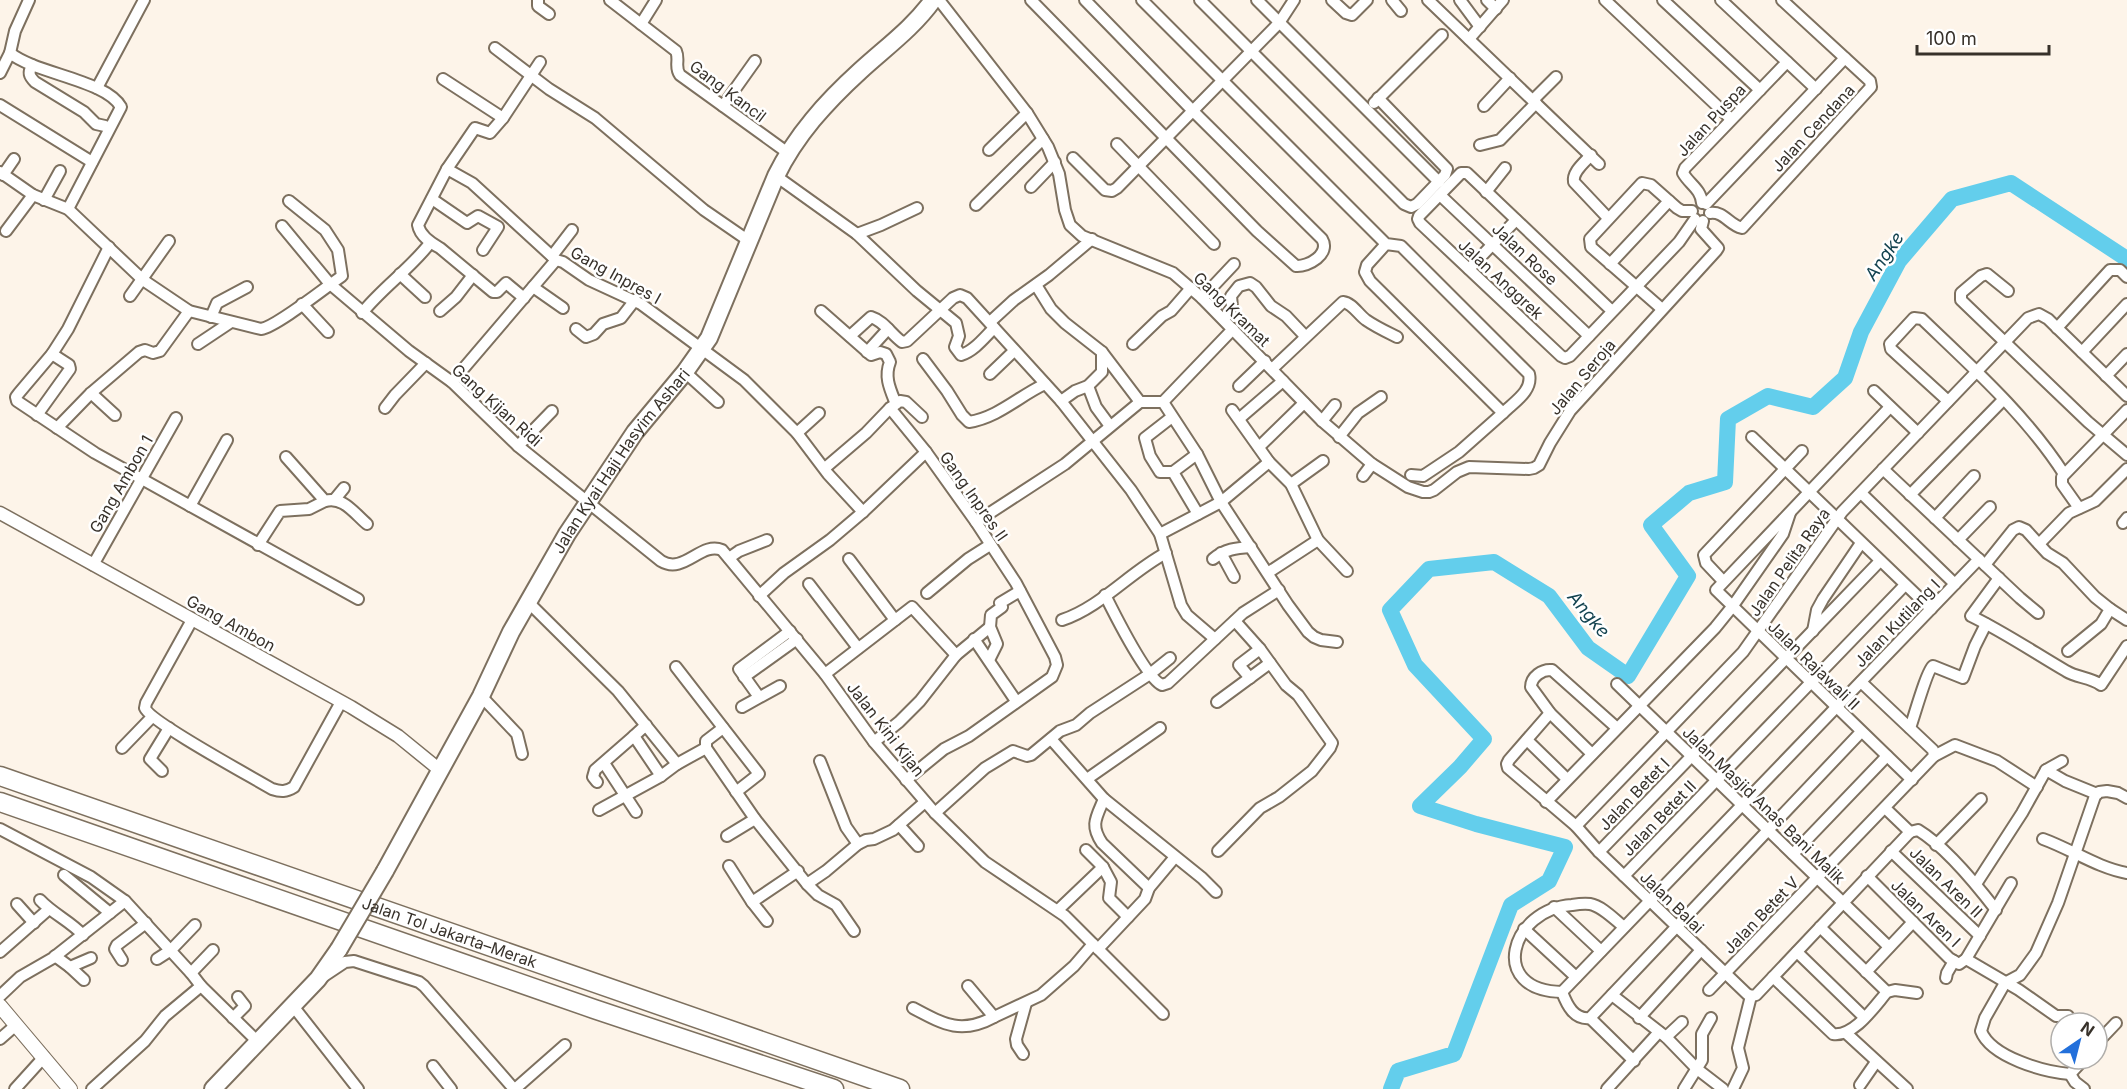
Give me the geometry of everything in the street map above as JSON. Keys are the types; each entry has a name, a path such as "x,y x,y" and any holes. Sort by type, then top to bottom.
{"highway":[{"name":"Jalan Tol Jakarta–Merak","path":"0,776 900,1089"},
{"name":"Jalan Tol Jakarta–Merak","path":"0,802 594,1009 834,1089"}],"main road":[{"name":"Jalan Kyai Haji Hasyim Ashari","path":"213,1089 318,979 339,948 441,771 527,602 588,501 635,432 703,349 776,176 788,153 810,122 838,92 915,22 933,0"},
{"path":"0,1006 70,1089"}],"street":[{"path":"0,73 10,53 15,31 29,0"},
{"path":"97,88 144,0"},
{"path":"538,0 537,6 549,14"},
{"name":"Gang Kancil","path":"610,0 676,51 678,56 676,67 680,75 788,153"},
{"path":"641,24 656,0"},
{"name":"Gang Kramat","path":"939,0 1027,113 1043,139 1059,174 1067,220 1076,231 1092,240 1173,273 1224,319 1339,437 1372,464 1408,487 1423,492"},
{"path":"1031,0 1257,231 1296,266 1305,267 1320,255 1324,244 1322,239 1085,0"},
{"path":"1142,0 1386,244 1401,246 1408,252 1529,374 1531,382 1528,389 1459,452 1423,476 1411,475"},
{"path":"1200,0 1404,204 1411,207 1417,204 1447,172 1445,166 1378,98"},
{"path":"1257,0 1439,182"},
{"path":"1072,158 1098,186 1112,191 1117,188 1279,23 1294,0"},
{"path":"1332,0 1346,13 1352,15 1367,0"},
{"path":"1392,0 1401,11"},
{"path":"1428,0 1599,164"},
{"path":"1460,0 1480,27"},
{"path":"1469,39 1499,4 1487,0"},
{"path":"1605,0 1731,119"},
{"path":"1664,0 1760,90"},
{"path":"1721,0 1816,88"},
{"name":"Jalan Cendana","path":"1701,212 1720,213 1737,227 1742,228 1869,90 1870,81 1782,0"},
{"path":"1367,109 1442,35"},
{"path":"495,48 549,89 595,118 704,210 749,241"},
{"path":"10,53 32,65 97,88 122,107 68,209"},
{"path":"1589,336 1679,242 1701,212 1845,58"},
{"path":"723,106 756,61"},
{"path":"524,298 506,284 495,292 430,243 419,230 418,225 447,169 475,128 490,134 504,118 540,62"},
{"name":"Jalan Puspa","path":"1701,212 1699,192 1683,173 1731,119 1787,62"},
{"path":"32,65 29,71 30,77 35,82 84,112 96,124 105,126"},
{"path":"1480,145 1500,140 1556,77"},
{"path":"1484,106 1510,78"},
{"path":"443,79 504,118"},
{"path":"0,105 92,162"},
{"path":"989,150 1027,113"},
{"path":"976,205 1043,139"},
{"path":"1117,144 1214,244"},
{"path":"1591,155 1576,172 1574,182 1608,218"},
{"path":"14,159 2,173 33,195 68,209 142,280 189,311 256,328 265,328 342,276 338,250 325,230 289,201"},
{"path":"1031,187 1055,162"},
{"path":"1486,192 1505,168"},
{"path":"447,169 472,183 554,258 573,230"},
{"path":"44,200 60,171"},
{"path":"1440,195 1464,172 1612,311"},
{"path":"776,176 857,234 917,291 956,323 959,336 955,347 961,356 978,345 1014,300 1092,240"},
{"path":"1662,309 1591,247 1589,241 1642,183 1651,185 1682,211 1701,212"},
{"path":"6,231 33,195"},
{"name":"Jalan Anggrek","path":"1440,195 1418,219 1469,269 1561,356 1565,358 1589,336"},
{"name":"Jalan Rose","path":"1440,195 1589,336"},
{"path":"432,199 467,224 478,216 498,227 483,250"},
{"path":"1610,264 1669,201"},
{"path":"857,234 917,208"},
{"name":"Jalan Seroja","path":"1423,492 1434,490 1457,472 1468,467 1529,469 1539,465 1566,416 1718,248 1701,229 1701,212"},
{"path":"1469,269 1516,220"},
{"name":"Gang Kijan Ridi","path":"282,226 330,284 362,313 452,382 518,446 588,501"},
{"path":"130,296 169,241"},
{"path":"362,313 419,257 430,243"},
{"path":"1386,244 1367,265 1365,272 1370,281 1503,413"},
{"path":"109,247 68,329 52,354 16,397 17,401 88,449 358,599"},
{"name":"Gang Inpres I","path":"452,382 524,298 554,258 589,280 635,300 703,349"},
{"path":"1202,298 1234,264"},
{"path":"2127,277 2120,270 2110,270 2057,328 2127,396"},
{"path":"400,274 425,297"},
{"path":"2008,291 1987,274 1960,297 2103,435 2127,455"},
{"path":"440,311 456,297 473,275"},
{"path":"1224,319 1233,307 1231,296 1239,286 1250,283 1271,306 1286,316 1305,336"},
{"path":"1036,285 1051,309 1065,324 1102,352 1140,402"},
{"path":"211,317 217,303 247,287"},
{"path":"533,287 563,308"},
{"path":"1133,344 1162,316 1171,311 1191,288"},
{"path":"850,336 871,317 880,320 902,342 907,341 953,298 960,295 967,298 1061,401 1094,440 1131,490 1160,534 1181,605 1187,615 1215,639"},
{"path":"576,329 586,337 590,336 603,324 621,318 635,300"},
{"path":"1239,386 1329,317 1343,302 1346,302 1365,319 1398,337"},
{"path":"302,304 328,332"},
{"path":"2082,352 2127,304"},
{"path":"57,428 91,393 139,352 160,351 189,311"},
{"path":"821,311 867,352 872,355 880,352 886,354 890,362 886,371 893,406"},
{"name":"Jalan Pelita Raya","path":"1576,826 1743,652 1837,519 2005,341 2028,318 2039,314 2057,328"},
{"path":"1948,402 1891,349 1890,344 1914,318 1922,319 1977,371 2046,447 2064,474"},
{"path":"198,344 231,322"},
{"path":"867,352 888,329"},
{"path":"976,522 1065,464 1140,402 1163,402 1233,329"},
{"path":"703,349 744,380 797,433 828,474 864,512"},
{"path":"990,374 1014,351"},
{"path":"1061,401 1075,391 1088,386 1102,372 1102,352"},
{"path":"37,415 70,369 69,365 52,354"},
{"path":"2106,376 2127,354"},
{"path":"923,359 969,422 1001,412 1024,395 1045,384"},
{"path":"385,408 426,363"},
{"path":"685,372 718,402"},
{"path":"1240,418 1283,381"},
{"path":"1088,386 1096,407 1110,426"},
{"path":"1874,391 1918,433"},
{"path":"91,393 115,415"},
{"path":"1339,437 1358,413 1381,397"},
{"path":"1910,495 2003,400"},
{"path":"825,468 900,401 906,402 922,417"},
{"path":"1163,402 1197,454 1221,501 1308,632 1321,640 1337,642"},
{"path":"1259,447 1304,403"},
{"path":"1322,421 1335,405"},
{"name":"Gang Inpres II","path":"893,406 976,522 1020,591 1058,665 1052,677 969,736 944,749 906,780"},
{"path":"1802,451 1704,555 1706,564 1723,581 1890,407"},
{"path":"1232,410 1240,418 1269,462 1291,484 1318,540 1347,571"},
{"path":"2079,508 2062,484 2064,474 2127,410"},
{"path":"518,446 552,411"},
{"path":"797,433 819,413"},
{"path":"1172,417 1146,436 1145,441 1155,466 1160,472 1173,472 1197,454"},
{"name":"Gang Ambon 1","path":"93,565 176,418"},
{"path":"1752,437 1931,609"},
{"path":"190,506 227,440"},
{"path":"759,596 784,573 864,512 926,452"},
{"path":"286,457 330,500 343,502 367,524"},
{"path":"1291,484 1323,461"},
{"path":"1160,534 1221,501 1269,462"},
{"path":"1363,476 1372,464"},
{"path":"1883,469 2038,613"},
{"path":"2127,469 2089,506 2079,508 2061,520 2039,544 2047,553 2063,562 2095,597 2127,620"},
{"path":"1173,472 1198,514"},
{"path":"1935,518 1974,476"},
{"path":"258,545 280,511 309,509 330,500 344,488"},
{"path":"1861,493 1955,584"},
{"path":"588,501 666,564 677,565 712,548 722,550 729,558 739,551 767,540"},
{"path":"1958,540 1990,507"},
{"path":"1546,802 1715,628 1783,534 1791,510"},
{"name":"Gang Ambon","path":"0,513 341,702 398,736 441,771"},
{"name":"Jalan Kutilang I","path":"1562,992 1955,584 1982,562 2017,527 2026,530 2039,544"},
{"path":"1269,572 1318,540"},
{"path":"1813,631 1817,610 1823,599 1861,543"},
{"path":"927,593 968,559 990,545"},
{"path":"1234,577 1217,556 1232,548 1251,547"},
{"path":"1062,620 1105,595 1149,562 1166,553"},
{"name":"Jalan Kini Kijan","path":"729,558 825,674 874,742 935,813 985,862 1058,910 1162,1014"},
{"path":"849,559 895,620"},
{"name":"Jalan Betet I","path":"1599,852 1880,561"},
{"path":"1998,578 1971,616 2026,645 2068,672 2090,678 2101,685 2127,646"},
{"name":"Jalan Rajawali II","path":"1723,581 1716,590 1732,607 1912,780"},
{"path":"809,584 858,648"},
{"name":"Jalan Betet II","path":"1624,876 1905,585"},
{"path":"1105,595 1122,630 1150,674 1158,684 1162,685 1168,683 1235,621 1278,590"},
{"path":"989,660 996,644 990,627 991,615 1000,610 1002,607 1000,603 1020,591"},
{"path":"1823,599 1835,608"},
{"path":"527,602 618,691 677,764"},
{"path":"825,674 912,607 956,655"},
{"path":"2068,651 2101,624 2110,609"},
{"path":"192,620 146,703 146,712 272,789 280,792 294,787 341,702"},
{"path":"1218,851 1260,808 1279,797 1312,771 1330,747 1331,740 1298,695 1286,685 1260,649 1235,621"},
{"path":"1910,728 1928,669 1933,666 1963,678 1986,624"},
{"path":"874,742 920,701 956,655 990,627"},
{"path":"759,697 739,670 740,667 793,635"},
{"path":"974,639 1016,701"},
{"path":"1250,678 1239,665 1260,649"},
{"path":"935,813 985,768 1013,751 1027,756 1031,754 1060,731 1076,725 1170,658"},
{"path":"1218,702 1270,663"},
{"path":"676,666 759,774 736,792"},
{"path":"1592,754 1550,713 1531,687 1533,678 1547,669 1557,673 1617,728"},
{"path":"1861,681 1933,750 1934,756 1955,745 1996,760 2037,787"},
{"name":"Jalan Masjid Anas Bani Malik","path":"1617,684 1889,947"},
{"path":"742,707 780,686"},
{"path":"481,696 517,734 522,754"},
{"path":"1550,713 1527,740 1567,779"},
{"path":"122,748 152,717"},
{"path":"597,782 593,777 595,770 646,725"},
{"path":"162,771 151,763 150,759 169,728"},
{"path":"723,728 706,741 706,748 755,819 807,884 818,895 836,905 854,931"},
{"path":"1087,779 1160,728"},
{"path":"1624,927 1593,905 1568,905 1543,912 1524,929 1515,947 1516,969 1536,989 1562,992 1572,1011 1584,1019 1590,1018 1862,732"},
{"path":"634,736 661,776"},
{"path":"1051,738 1104,799 1202,878 1216,892"},
{"name":"Jalan Balai","path":"1527,740 1507,764 1508,768 1576,826 1649,901 1751,996"},
{"path":"599,810 706,748"},
{"path":"1793,854 1887,756"},
{"name":"Jalan Betet V","path":"1709,990 1934,756"},
{"path":"820,761 846,827 858,844"},
{"path":"1976,884 2046,770 2062,761"},
{"path":"604,763 636,812"},
{"path":"2046,770 2065,781 2097,794"},
{"path":"2076,1084 2022,1063 1988,1043 1981,1031 1985,1017 2005,983 2020,975 2036,953 2058,903 2086,817 2097,794 2102,790 2118,793 2127,798"},
{"path":"1104,799 1094,823 1097,836 1149,888"},
{"path":"1936,845 1981,799"},
{"path":"807,884 826,872 858,844 874,839 899,825 925,802"},
{"path":"1885,808 1910,832"},
{"path":"727,836 755,819"},
{"path":"899,825 918,846"},
{"path":"0,829 91,877 125,901 192,973 201,986 258,1042"},
{"path":"1733,1089 1743,1068 1738,1048 1751,996 1756,995 1910,832 1918,830 1936,845 1976,884 1996,910"},
{"path":"2043,839 2115,871 2127,873"},
{"path":"1086,850 1104,867 1111,885 1108,897 1128,917"},
{"name":"Jalan Aren II","path":"1891,851 1980,936"},
{"path":"913,1008 941,1023 956,1027 971,1026 1041,995 1128,917 1145,899 1149,888 1175,857"},
{"path":"729,866 767,921"},
{"path":"1058,910 1104,867"},
{"path":"752,902 798,871"},
{"path":"64,875 110,913"},
{"name":"Jalan Aren I","path":"1867,876 1954,962 1959,964 1966,959"},
{"path":"2011,882 1966,959 2049,1011"},
{"path":"40,900 83,934"},
{"path":"0,996 20,977 55,956 125,901"},
{"path":"17,904 34,923"},
{"path":"1554,908 1601,951"},
{"path":"0,952 49,909"},
{"path":"1866,972 1913,922"},
{"path":"122,960 115,949 117,945 146,923"},
{"path":"157,958 171,950 195,926"},
{"path":"1820,927 1887,992"},
{"path":"1524,929 1576,977"},
{"path":"192,973 213,950"},
{"path":"1639,1018 1701,950"},
{"path":"1797,952 1864,1017"},
{"path":"55,956 84,980"},
{"path":"70,968 91,958"},
{"path":"318,979 345,962 354,961 420,982 514,1089 565,1045"},
{"path":"1946,978 1954,962"},
{"path":"1773,977 1833,1034 1846,1033 1887,992 1895,990 1917,993"},
{"path":"92,1089 145,1041 165,1016 201,986"},
{"path":"968,986 993,1017"},
{"path":"1612,995 1723,1089"},
{"path":"233,1018 245,1006 238,997"},
{"path":"1023,1054 1016,1040 1026,1003"},
{"path":"293,1006 358,1089"},
{"path":"1590,1018 1634,1061"},
{"path":"1684,1089 1697,1069 1703,1054 1702,1034 1711,1018"},
{"path":"1607,1089 1662,1035 1682,1022"},
{"path":"2109,1030 2116,1023"},
{"path":"0,1039 16,1025"},
{"path":"1846,1033 1901,1087"},
{"path":"15,1089 44,1057"},
{"path":"1860,1085 1876,1062"},
{"path":"433,1066 451,1089"}],"waterway":[{"name":"Angke","path":"1391,1089 1398,1071 1454,1054 1511,905 1549,881 1565,847 1476,824 1420,806 1460,767 1484,739 1415,665 1390,610 1429,569 1494,562 1549,596 1588,648 1628,676 1688,576 1651,525 1689,493 1725,482 1728,419 1768,396 1813,407 1845,378 1861,332 1899,261 1952,199 2011,183 2127,259"}]}
